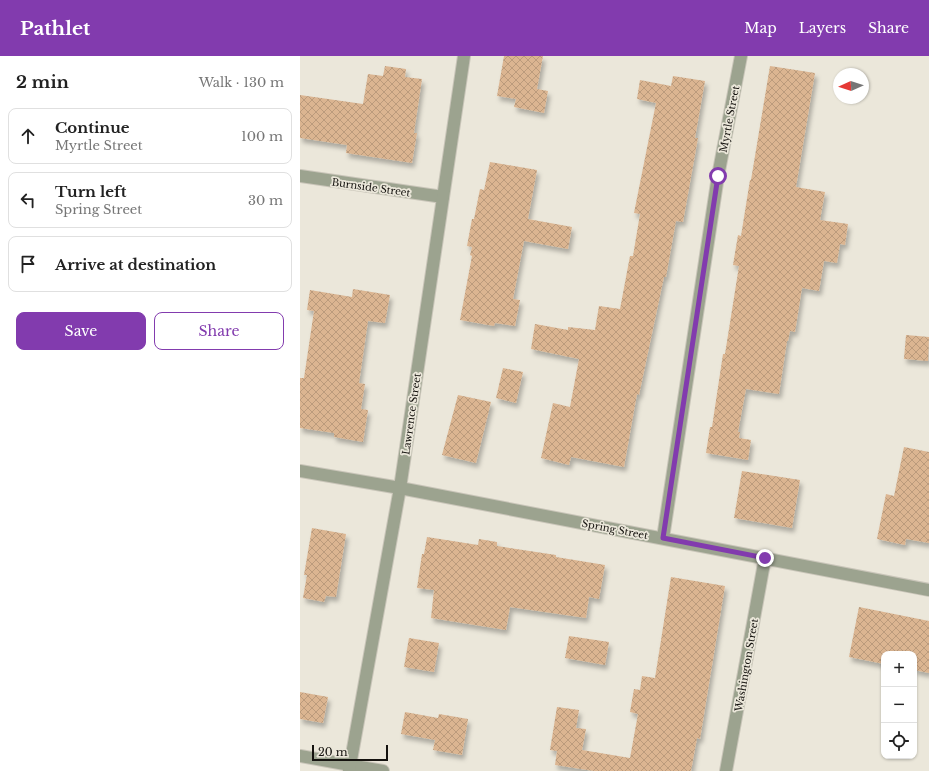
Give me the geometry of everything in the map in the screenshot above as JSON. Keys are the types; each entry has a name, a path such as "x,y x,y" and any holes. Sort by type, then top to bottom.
{"street":[{"name":"Lawrence Street","path":"349,768 400,488 464,56"},
{"name":"Myrtle Street","path":"663,538 718,176 741,56"},
{"name":"Burnside Street","path":"300,176 442,197"},
{"name":"Spring Street","path":"300,471 400,488 929,590"},
{"name":"Washington Street","path":"726,771 765,558"},
{"path":"300,756 349,768 383,771"}],"building":[{"path":"504,56 543,56 537,89 548,91 544,113 514,107 516,99 497,96"},
{"path":"385,66 406,69 405,77 422,79 414,133 417,133 412,163 346,153 347,145 300,138 300,95 363,104 368,74 383,76"},
{"path":"770,66 815,73 796,187 825,192 820,220 848,224 845,245 840,244 837,263 824,261 819,291 802,288 795,332 790,331 787,341 779,394 746,389 738,432 740,432 739,438 751,440 748,460 706,453 710,427 712,427 723,354 725,354 739,266 733,265 738,235 741,236"},
{"path":"673,76 705,81 695,138 698,138 683,222 676,221 666,277 664,277 639,395 637,394 624,467 571,457 569,465 541,458 553,403 570,407 579,359 531,349 535,324 568,330 568,327 595,330 599,306 620,309 630,256 633,256 640,214 634,213 656,103 637,99 640,80 671,86"},
{"path":"490,162 537,170 528,219 572,227 568,249 524,241 513,299 520,300 515,326 495,323 494,326 460,320 472,256 470,255 472,247 467,246 472,219 474,219 480,189 484,190"},
{"path":"353,289 390,295 385,323 368,321 359,383 365,384 361,409 368,410 363,442 334,437 334,433 300,428 300,378 304,378 314,311 307,310 310,290 352,297"},
{"path":"906,335 929,337 928,361 904,359"},
{"path":"503,368 523,372 516,403 496,398"},
{"path":"458,395 491,402 476,463 442,455"},
{"path":"904,447 929,452 929,543 906,539 905,545 877,539 886,494 894,496"},
{"path":"742,471 800,480 792,528 734,518"},
{"path":"312,528 346,534 336,597 326,596 324,602 303,598 307,575 304,575"},
{"path":"427,537 478,545 479,539 497,542 497,546 556,555 556,557 605,565 599,599 589,597 586,618 510,607 506,630 431,618 434,590 417,588 422,554 424,554"},
{"path":"671,577 725,586 700,739 697,738 691,771 594,771 555,765 557,751 550,750 557,707 579,710 576,728 586,729 582,750 630,758 638,714 630,712 634,689 640,690 642,676 655,678"},
{"path":"859,607 929,621 929,673 917,671 917,651 881,651 881,663 849,657"},
{"path":"569,636 609,642 605,665 565,658"},
{"path":"409,638 439,643 434,672 404,667"},
{"path":"300,692 328,697 323,723 300,719"},
{"path":"405,712 438,718 439,714 468,719 462,755 433,750 435,740 401,734"}],"route":[{"path":"718,176 663,538 765,558"}]}
